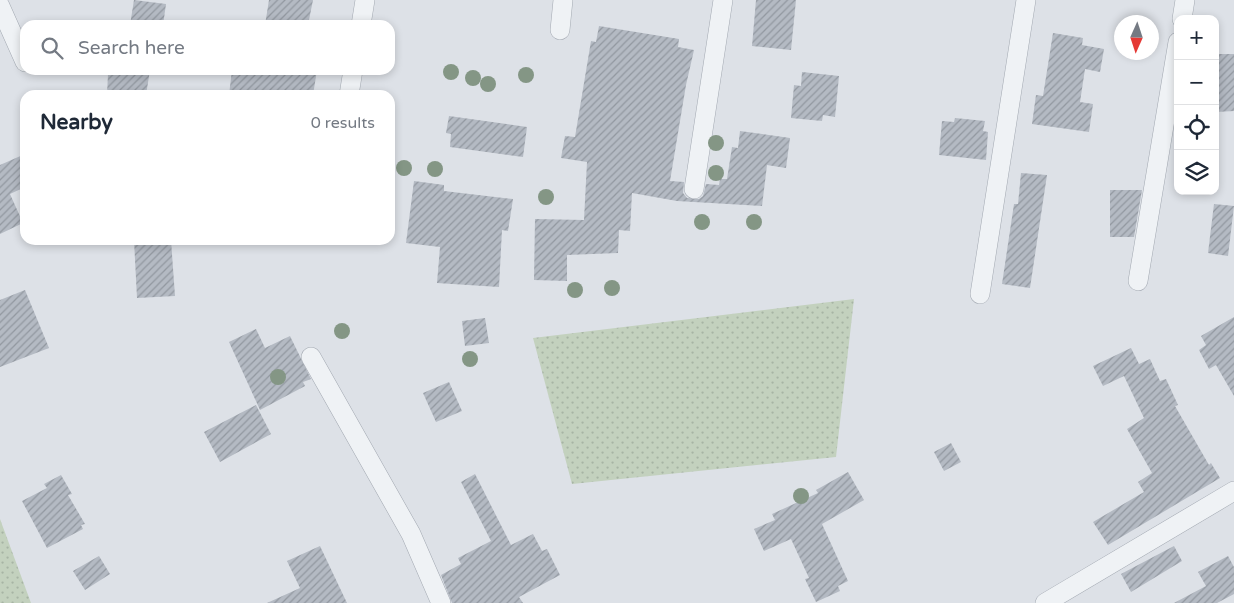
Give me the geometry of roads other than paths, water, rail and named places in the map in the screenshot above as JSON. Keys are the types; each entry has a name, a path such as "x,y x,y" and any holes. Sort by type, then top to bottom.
{"street":[{"path":"362,20 365,0"},
{"path":"560,30 563,0"},
{"path":"694,189 723,0"},
{"path":"980,294 1026,0"},
{"path":"1183,15 1185,0"},
{"path":"0,6 20,51"},
{"path":"1138,281 1175,60"},
{"path":"350,90 352,75"},
{"path":"311,357 411,534 442,603"},
{"path":"1045,603 1233,496"}]}
